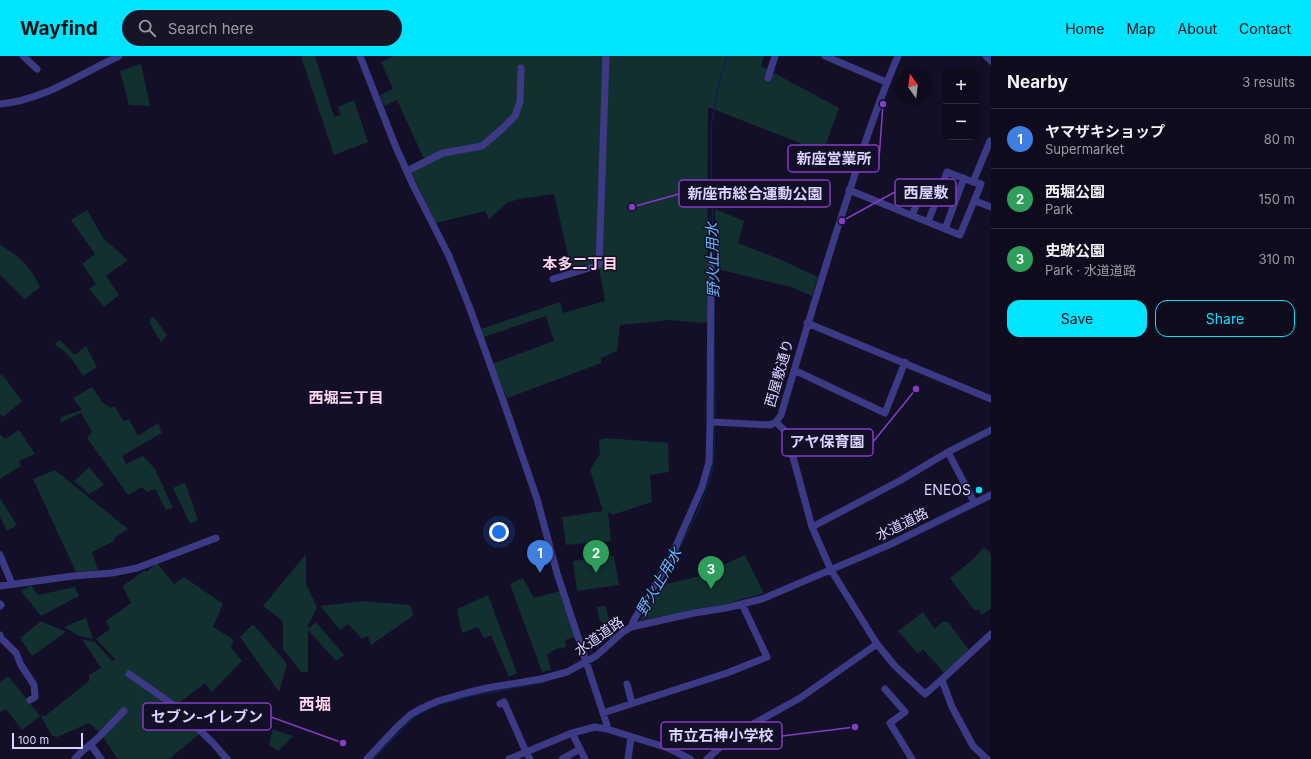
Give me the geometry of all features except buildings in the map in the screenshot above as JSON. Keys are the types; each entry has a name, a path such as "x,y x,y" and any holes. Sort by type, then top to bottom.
{"street":[{"path":"23,56 37,69"},
{"path":"0,104 40,95 78,78 119,56"},
{"path":"360,56 407,171 450,259 504,403 537,499 557,573 608,729"},
{"path":"553,279 599,265 606,56"},
{"path":"768,78 775,56"},
{"path":"825,56 886,82"},
{"name":"西屋敷通り","path":"710,424 713,422 770,425 776,422 781,415 807,323 850,190 886,82 898,56"},
{"path":"986,56 991,61"},
{"path":"407,171 443,153 482,146 502,129 515,116 520,102 521,68"},
{"path":"973,182 990,141 991,142"},
{"path":"850,190 912,215 928,222 960,235 981,184 948,172 928,222"},
{"path":"946,229 964,178"},
{"path":"912,215 919,199 934,205"},
{"path":"975,201 991,206"},
{"path":"631,627 668,564 702,487 709,462 710,260"},
{"path":"807,323 905,362 991,399"},
{"path":"794,370 885,413 905,362"},
{"path":"776,422 787,435 812,527 831,570 877,644 895,666 923,693 926,694 991,634"},
{"path":"812,527 991,430"},
{"path":"948,452 974,502"},
{"name":"水道道路","path":"367,759 410,715 431,704 454,696 487,688 560,675 586,662 631,627 682,615 717,610 762,599 891,544 991,495"},
{"path":"0,586 73,576 112,573 137,568 216,538"},
{"path":"0,555 12,584"},
{"path":"603,713 727,673 767,657 742,604"},
{"path":"0,635 1,638 16,653 21,665 34,685 35,697 30,700"},
{"path":"707,759 726,742 753,724 800,698 877,644"},
{"path":"129,674 175,706 213,743 227,759"},
{"path":"942,680 952,707 973,746 987,759"},
{"path":"628,684 632,703"},
{"path":"885,689 905,712 890,723 912,759"},
{"path":"500,704 504,702 530,759"},
{"path":"75,759 124,711"},
{"path":"509,759 572,733 594,727 608,729 668,748 690,759"},
{"path":"572,733 585,759"},
{"path":"628,759 631,737"},
{"path":"91,745 101,759"},
{"path":"562,759 580,749"}],"green space":[{"path":"301,56 315,56 334,117 341,115 338,107 354,100 368,142 334,155"},
{"path":"394,56 764,56 761,66 839,108 823,152 708,107 707,323 669,320 620,325 617,351 601,358 601,363 507,398 492,364 554,341 546,316 484,337 481,329 560,302 563,313 605,301 598,262 571,268 554,194 508,202 489,219 485,211 436,223 409,167 424,159 397,100 384,106 380,95 393,89 381,62"},
{"path":"141,64 150,106 129,105 120,71"},
{"path":"715,209 744,221 738,243 779,259 818,277 812,296 791,287 717,269"},
{"path":"87,210 104,239 128,260 106,276 119,295 104,307 89,289 96,284 82,264 95,254 71,220"},
{"path":"0,245 13,253 24,263 37,280 40,287 25,299 0,275"},
{"path":"153,316 167,335 161,342 149,322"},
{"path":"60,340 75,355 86,346 97,367 83,376 67,354 54,344"},
{"path":"2,374 22,401 3,417 0,414 0,376"},
{"path":"92,387 103,403 111,408 114,406 124,421 129,419 138,436 158,423 162,433 122,456 126,464 143,456 155,469 173,508 166,510 155,489 147,492 142,487 128,495 87,438 92,432 81,413 60,423 61,417 82,410 73,398"},
{"path":"19,430 35,454 19,461 21,466 0,479 0,434 5,439"},
{"path":"607,438 668,443 669,472 650,475 652,502 612,515 608,512 611,541 566,545 562,517 603,511 590,470 600,454 599,440"},
{"path":"89,467 104,485 89,494 74,481"},
{"path":"55,470 128,529 114,538 114,541 92,552 98,570 76,572 33,479"},
{"path":"185,482 198,520 190,524 173,488"},
{"path":"0,498 17,525 7,531 0,517"},
{"path":"984,547 991,554 991,608 982,615 979,610 974,610 950,578 971,561"},
{"path":"306,554 306,584 317,607 308,625 308,629 316,622 344,655 336,661 308,630 308,672 301,672 283,649 283,621 263,606"},
{"path":"745,555 764,593 722,605 639,621 662,585 700,576"},
{"path":"614,556 619,585 577,591 573,561"},
{"path":"157,563 174,584 184,577 223,604 213,627 234,640 231,647 242,661 212,692 205,683 175,706 202,732 169,759 117,758 101,734 89,723 57,737 52,736 41,716 45,716 89,681 89,675 101,668 82,639 95,642 112,661 115,659 96,639 110,629 106,621 131,603 123,587 124,585 145,570 146,572"},
{"path":"523,578 534,598 560,591 575,637 565,640 566,647 556,649 547,655 551,670 542,672 510,584"},
{"path":"31,585 38,595 75,587 79,596 41,616 21,591"},
{"path":"488,595 517,673 509,677 491,635 484,638 478,627 462,633 457,609"},
{"path":"364,601 410,605 414,615 371,645 368,636 362,639 348,624 340,630 320,606"},
{"path":"606,606 608,617 615,635 612,638 609,637 599,618 597,607"},
{"path":"923,612 935,629 942,622 948,622 969,650 945,674 923,649 918,654 898,631"},
{"path":"86,618 93,639 79,636 64,627"},
{"path":"41,621 66,632 32,656 20,638"},
{"path":"252,625 255,626 287,664 279,692 240,637"},
{"path":"9,677 40,716 22,730 6,709 1,712 0,711 0,682"},
{"path":"273,729 293,736 278,751 269,745"}],"waterway":[{"name":"野火止用水","path":"714,261 711,126 719,84 727,56"},
{"name":"野火止用水","path":"714,268 715,419"},
{"name":"野火止用水","path":"676,554 697,513 710,480 714,459 714,427"},
{"name":"野火止用水","path":"434,706 471,696 546,682"},
{"name":"野火止用水","path":"373,759 415,716 427,710"}],"place":[{"name":"新座営業所","path":"883,104"},
{"name":"新座市総合運動公園","path":"632,207"},
{"name":"西屋敷","path":"842,221"},
{"name":"アヤ保育園","path":"916,389"},
{"name":"ENEOS","path":"979,490"},
{"name":"ヤマザキショップ","path":"540,573"},
{"name":"西堀公園","path":"596,573"},
{"name":"史跡公園","path":"711,589"},
{"name":"市立石神小学校","path":"855,727"},
{"name":"セブン-イレブン","path":"343,743"}],"district":[{"name":"本多二丁目","path":"580,264"},
{"name":"西堀三丁目","path":"346,398"},
{"name":"西堀","path":"315,704"}]}
